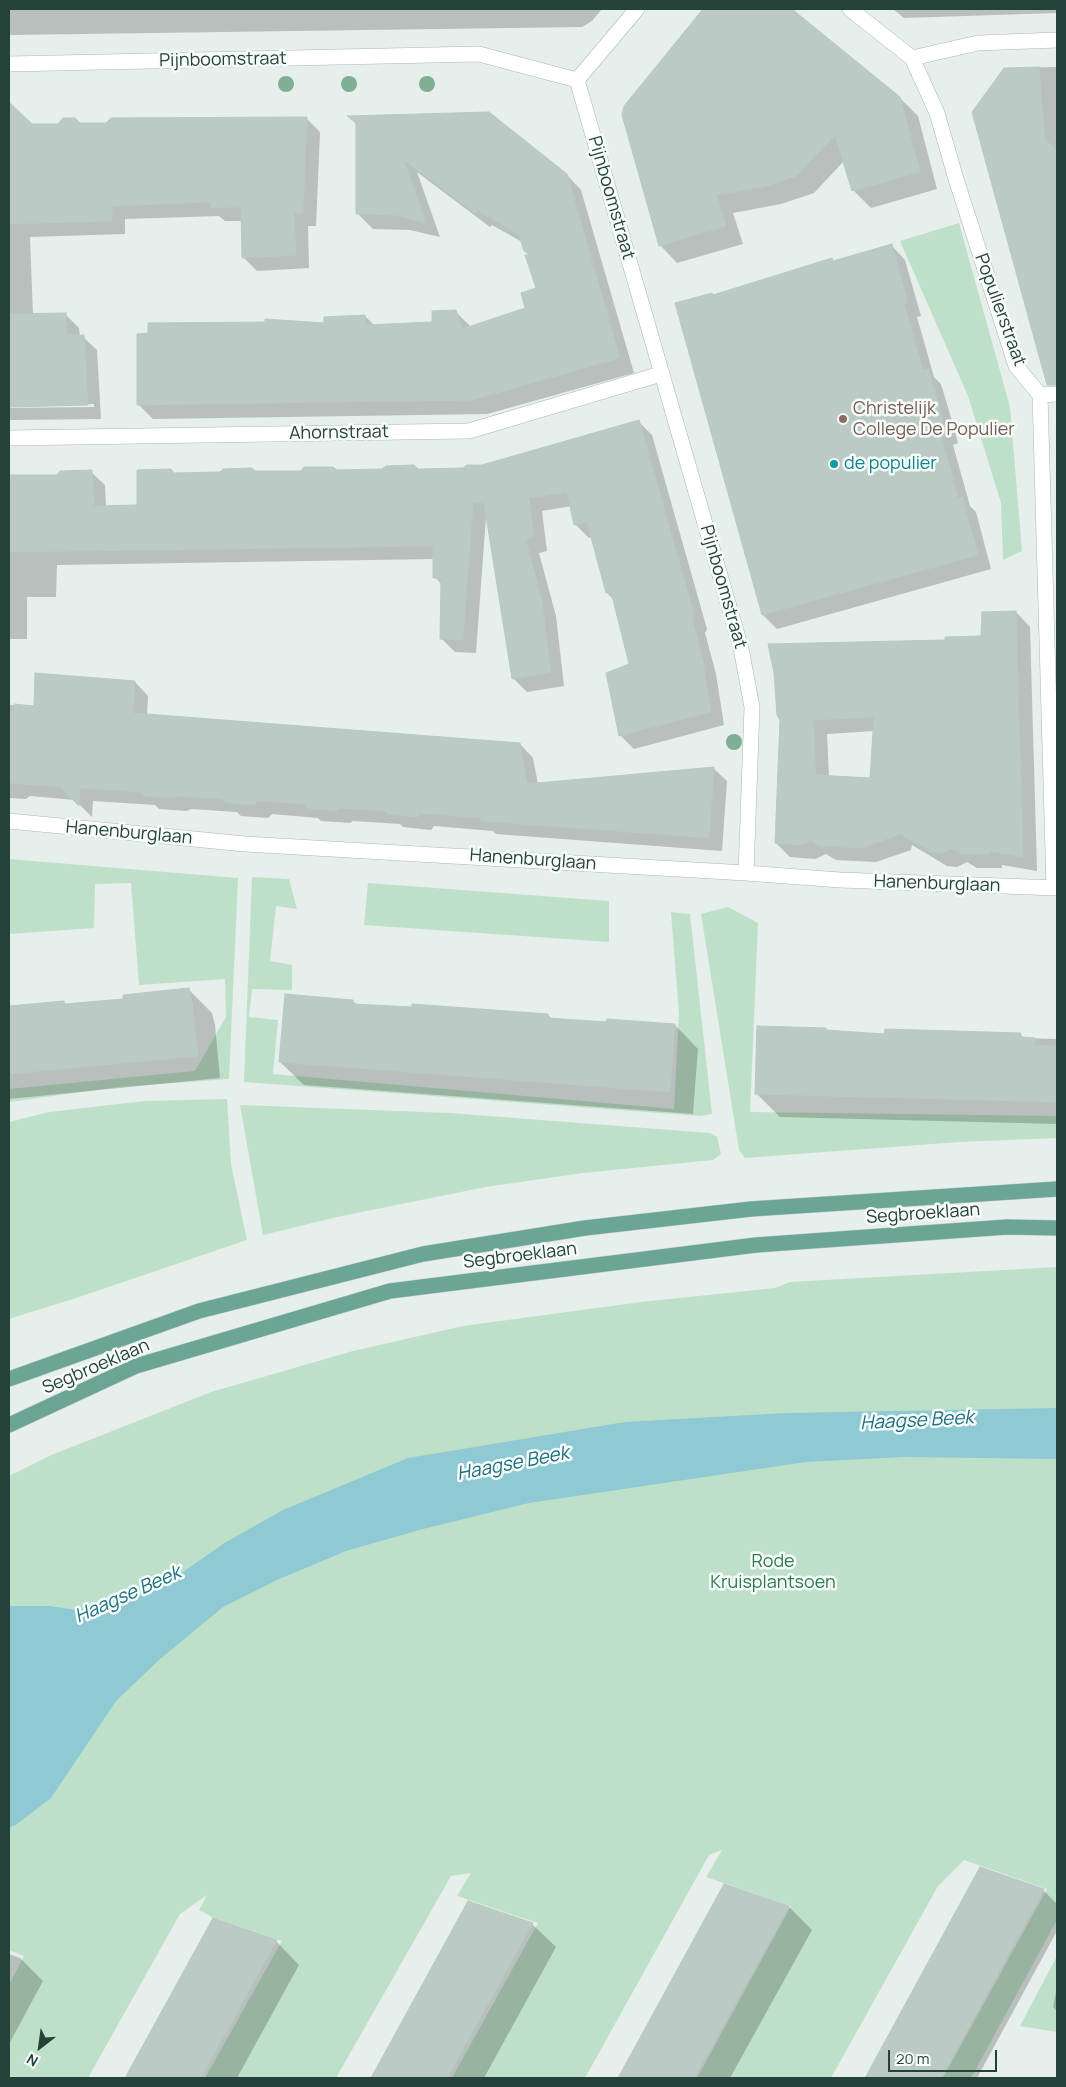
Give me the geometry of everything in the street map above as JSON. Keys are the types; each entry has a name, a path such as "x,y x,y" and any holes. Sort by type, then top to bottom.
{"main road":[{"name":"Segbroeklaan","path":"9,1379 199,1311 423,1254 585,1228 751,1209 1057,1190"},
{"name":"Segbroeklaan","path":"9,1425 136,1366 390,1291 756,1245 1007,1227 1057,1228"}],"street":[{"path":"576,80 637,9"},
{"name":"Populierstraat","path":"850,9 912,58 937,113 956,180 1016,366 1040,395"},
{"path":"912,58 978,43 1057,40"},
{"name":"Pijnboomstraat","path":"9,64 479,54 576,80 741,648 752,707 746,872"},
{"name":"Ahornstraat","path":"9,438 469,431 661,374"},
{"path":"1056,888 1040,395 1057,394"},
{"name":"Hanenburglaan","path":"9,821 245,844 746,872 840,880 1056,888"}],"green space":[{"path":"959,223 1010,407 1022,551 1003,560 1001,503 968,396 900,241"},
{"path":"9,859 238,878 229,1079 118,1087 9,1102 9,1089 195,1071 226,1017 225,979 139,985 131,883 95,884 94,928 9,934"},
{"path":"252,877 289,879 297,909 276,906 270,961 292,965 292,990 252,989 249,1017 278,1020 273,1074 674,1109 679,1014 671,912 690,914 712,1114 700,1116 244,1082"},
{"path":"368,883 609,901 609,942 364,925"},
{"path":"728,907 758,923 750,1112 1057,1116 1057,1138 959,1142 745,1158 739,1150 701,914"},
{"path":"227,1099 231,1164 247,1240 9,1319 9,1122 49,1112 145,1101"},
{"path":"240,1105 450,1113 710,1133 717,1137 721,1154 713,1160 583,1173 486,1187 337,1217 263,1235"},
{"name":"Rode Kruisplantsoen","path":"1057,1267 1057,1920 971,2078 943,2078 1047,1889 964,1860 938,1886 831,2078 697,2078 791,1906 706,1877 722,1850 709,1855 585,2078 452,2078 538,1923 457,1896 471,1873 451,1876 336,2078 205,2078 282,1941 212,1917 199,1910 207,1895 180,1914 88,2078 9,2078 9,1985 24,1956 9,1950 9,1476 49,1456 211,1392 353,1351 463,1326 641,1302 775,1288 790,1282"},
{"path":"1057,1956 1057,2032 1020,2026"}],"water":[{"name":"Haagse Beek","path":"1057,1408 1057,1459 903,1457 806,1462 529,1503 423,1529 346,1551 277,1580 223,1607 159,1660 116,1701 51,1798 9,1828 9,1606 49,1606 77,1610 128,1601 170,1581 226,1542 283,1510 408,1458 625,1422 786,1413"}],"building":[{"path":"703,9 792,9 900,97 920,172 852,191 835,135 796,176 763,187 717,195 726,226 659,246 622,115 624,106"},
{"path":"1039,67 1045,139 1057,151 1057,385 1047,385 972,112 1004,68"},
{"path":"9,102 32,124 58,124 63,118 75,118 80,123 106,123 111,118 307,117 303,213 294,213 296,255 242,258 241,207 210,208 211,202 112,206 112,221 9,224"},
{"path":"489,112 567,174 620,358 472,400 137,405 137,334 148,333 148,323 265,322 265,319 324,323 324,317 365,315 366,325 432,322 432,311 456,310 462,329 525,308 521,293 536,288 525,255 530,255 524,251 519,235 477,210 475,213 404,160 426,223 394,215 356,214 356,123 347,116"},
{"name":"de populier","path":"892,244 908,303 904,304 923,370 928,369 940,409 945,430 940,431 958,498 962,497 978,555 762,615 675,303 712,293 713,295 832,258 833,261"},
{"path":"66,313 67,335 84,335 88,405 9,407 9,314"},
{"path":"639,420 694,614 692,618 703,660 711,712 619,736 606,673 629,664 611,592 606,593 587,522 574,525 567,492 529,498 534,537 526,540 542,602 551,672 512,679 484,503 473,503 463,640 440,639 441,578 433,578 433,546 10,552 9,475 57,475 60,471 92,470 94,506 137,505 137,470 171,469 174,473 220,472 223,469 252,468 255,471 301,471 304,467 333,467 337,470 382,469 386,466 414,465 418,469 463,468 467,465 482,465"},
{"path":"1016,611 1023,857 989,851 989,854 962,854 952,849 942,853 932,852 898,833 898,835 861,848 820,846 811,841 800,845 775,843 780,720 777,715 774,673 768,644 945,640 945,637 981,636 982,612","holes":["874,717 870,778 816,775 813,720"]},
{"path":"35,673 135,681 133,713 520,743 527,784 714,767 709,838 481,821 481,818 420,813 417,817 388,814 385,811 339,808 336,811 307,808 304,804 258,801 254,805 226,803 222,799 144,796 141,792 80,788 79,806 60,787 9,783 9,711 14,711 14,704 34,706"},
{"path":"189,988 198,1056 9,1074 9,1006 64,1001 64,1004 123,999 123,995"},
{"path":"285,994 353,1000 353,1004 412,1007 412,1004 548,1014 548,1018 606,1022 607,1019 675,1024 670,1092 279,1062"},
{"path":"757,1026 826,1028 826,1030 884,1034 885,1029 1021,1033 1020,1037 1035,1038 1035,1045 1057,1046 1057,1102 755,1094"},
{"path":"980,1867 1044,1889 941,2078 865,2078"},
{"path":"724,1884 789,1906 694,2078 618,2078"},
{"path":"468,1901 533,1923 447,2078 371,2078"},
{"path":"213,1918 277,1940 201,2078 125,2078"}],"place":[{"name":"Christelijk College De Populier","path":"843,419"},
{"name":"de populier","path":"834,464"}]}
